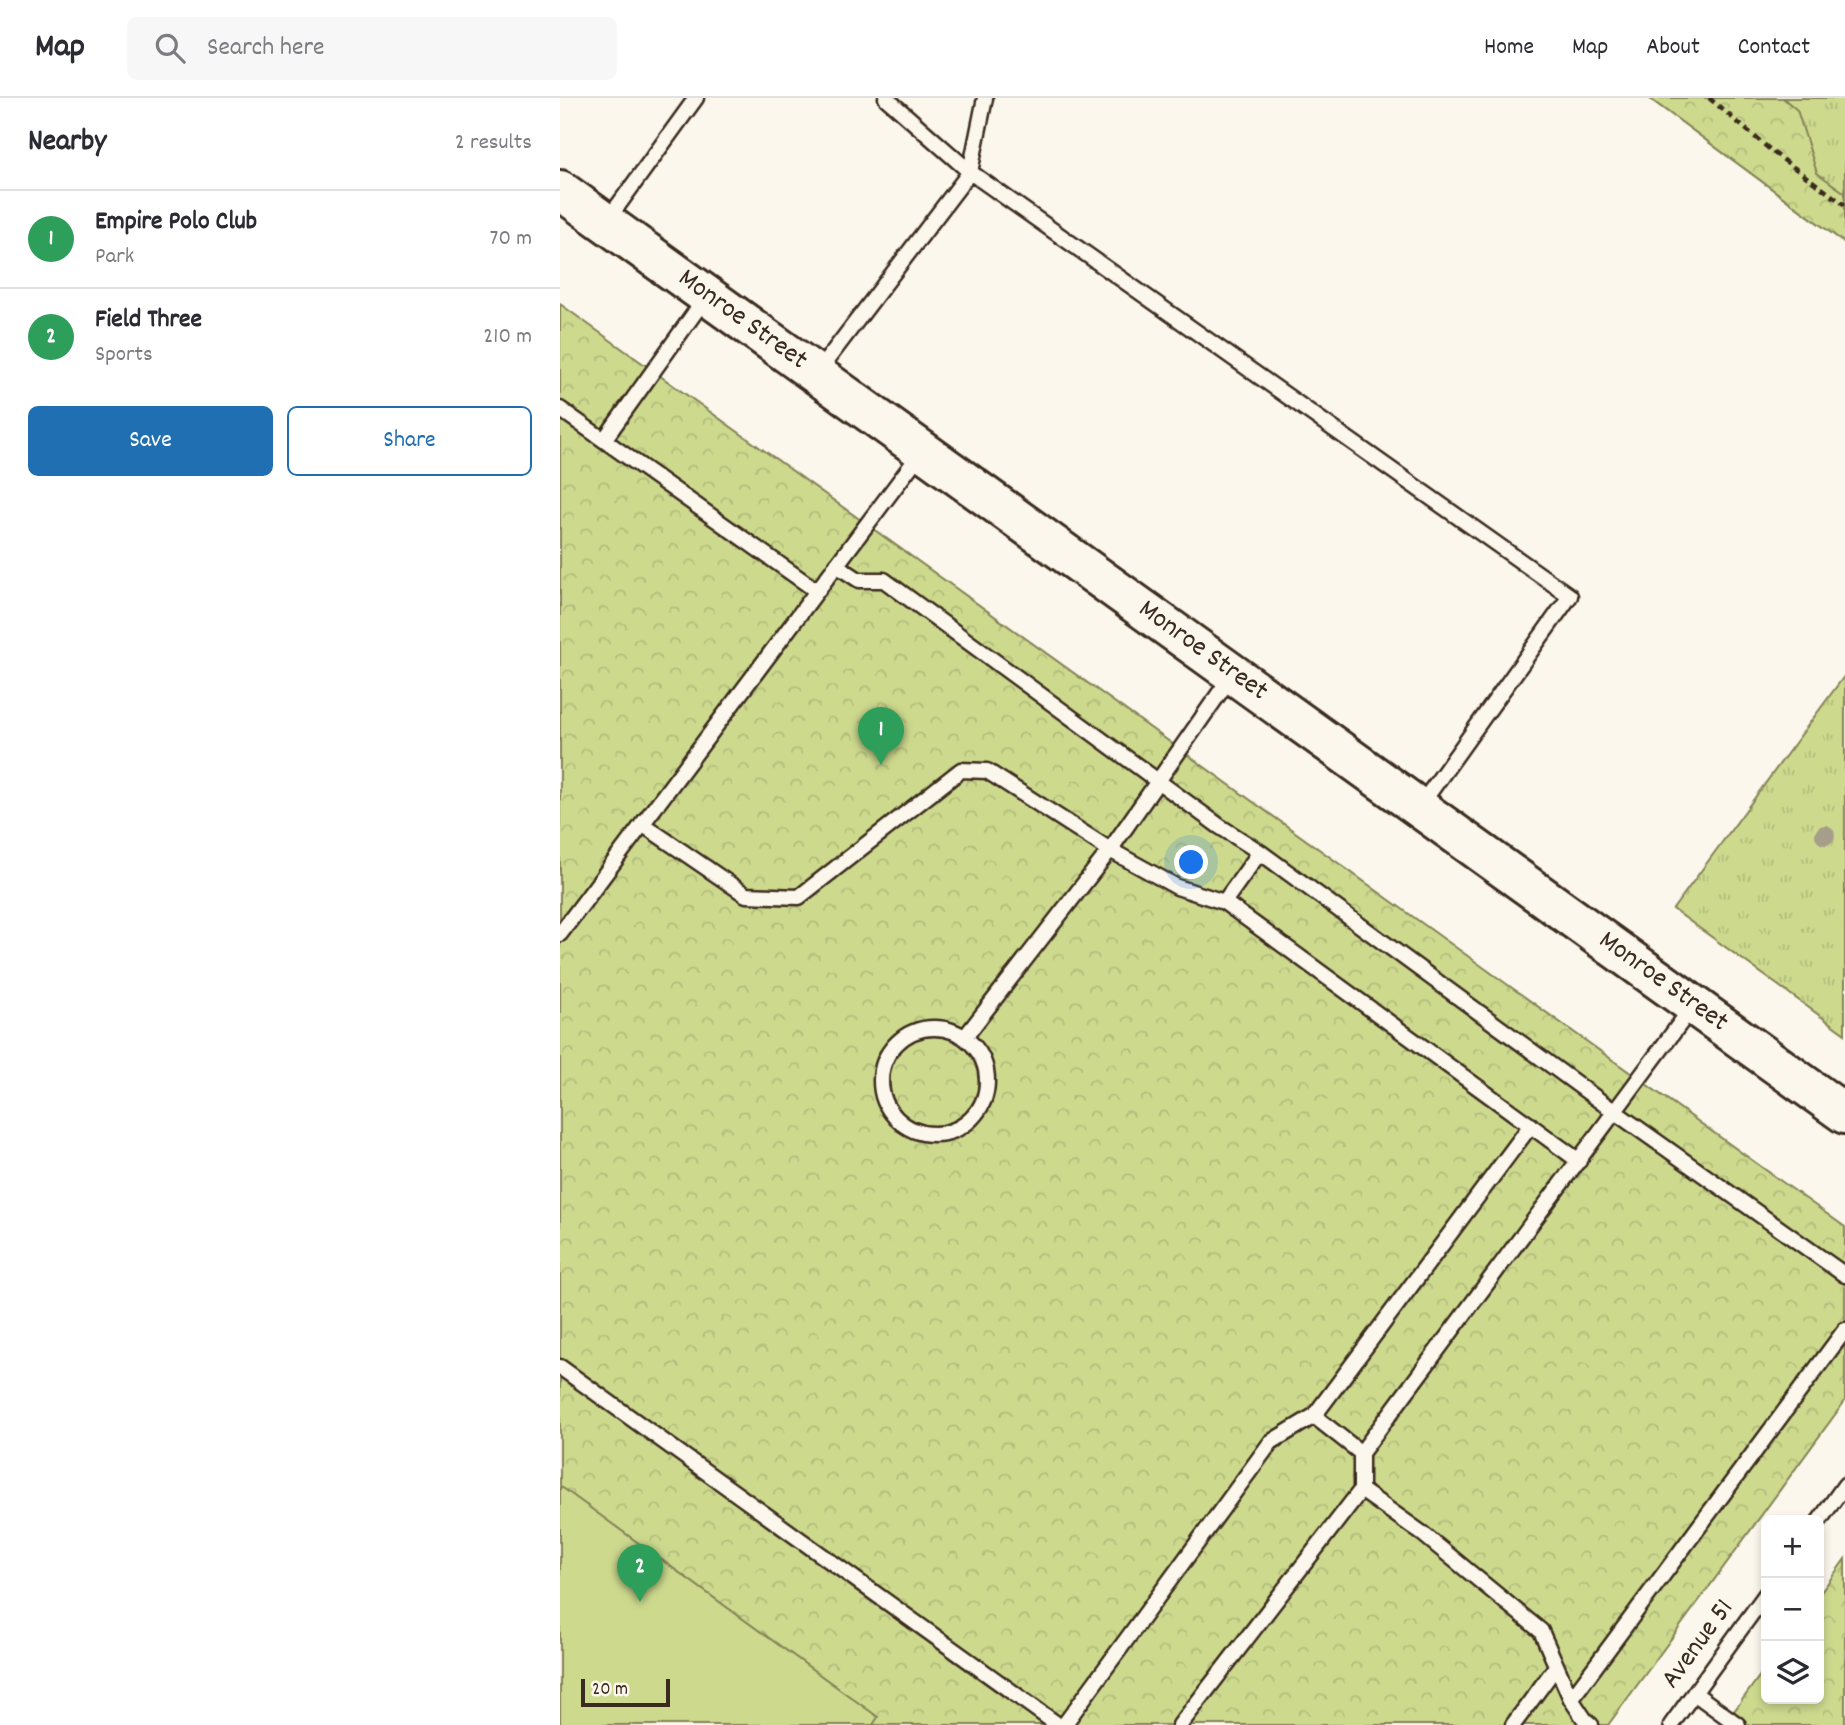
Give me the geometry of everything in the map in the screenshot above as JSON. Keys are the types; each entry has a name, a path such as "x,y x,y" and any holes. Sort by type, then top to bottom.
{"main road":[{"name":"Monroe Street","path":"560,190 1845,1114"}],"lane":[{"path":"606,223 696,98"},
{"path":"886,98 970,172 1570,596 1419,807"},
{"path":"816,374 970,172 985,98"},
{"path":"604,440 707,295"},
{"path":"560,409 817,591"},
{"path":"560,934 922,450"},
{"path":"836,565 859,580 884,580 1219,826 1260,852 1615,1112 1845,1275"},
{"path":"965,1037 1110,850 1233,674"},
{"path":"642,824 746,895 799,897 961,771 987,771 1110,850 1177,887 1224,902 1579,1161"},
{"path":"1224,902 1260,852"},
{"path":"1180,1725 1361,1490 1361,1453 1694,1005"},
{"path":"930,1028 949,1030 965,1037 978,1049 986,1065 986,1090 977,1114 957,1129 932,1135 916,1132 901,1124 889,1111 882,1094 881,1076 886,1058 897,1043 912,1032 930,1028"},
{"path":"1064,1725 1271,1442 1314,1416 1531,1125"},
{"path":"1571,1699 1845,1330"},
{"path":"560,1367 1058,1725"},
{"path":"1314,1416 1361,1453"},
{"path":"1823,1515 1845,1485"},
{"path":"1361,1490 1423,1534 1541,1632 1571,1699 1591,1725"},
{"name":"Avenue 51","path":"1671,1725 1761,1601"},
{"path":"1513,1725 1555,1668"},
{"path":"1694,1693 1738,1725"}],"path":[{"path":"1709,98 1774,153 1845,205"}],"green space":[{"path":"1649,98 1845,98 1845,243"},
{"path":"1649,98 1783,98 1797,110 1817,173 1845,193 1845,243"},
{"path":"560,304 1845,1227 1845,1401 1608,1725 560,1725"},
{"path":"1845,675 1845,1034 1673,909"},
{"path":"560,1486 878,1717 873,1725 560,1725"},
{"path":"1845,1559 1845,1725 1724,1725 1761,1674 1761,1704 1824,1704 1824,1588"}],"place":[{"name":"Empire Polo Club","path":"881,765"},
{"name":"Field Three","path":"640,1602"}]}
